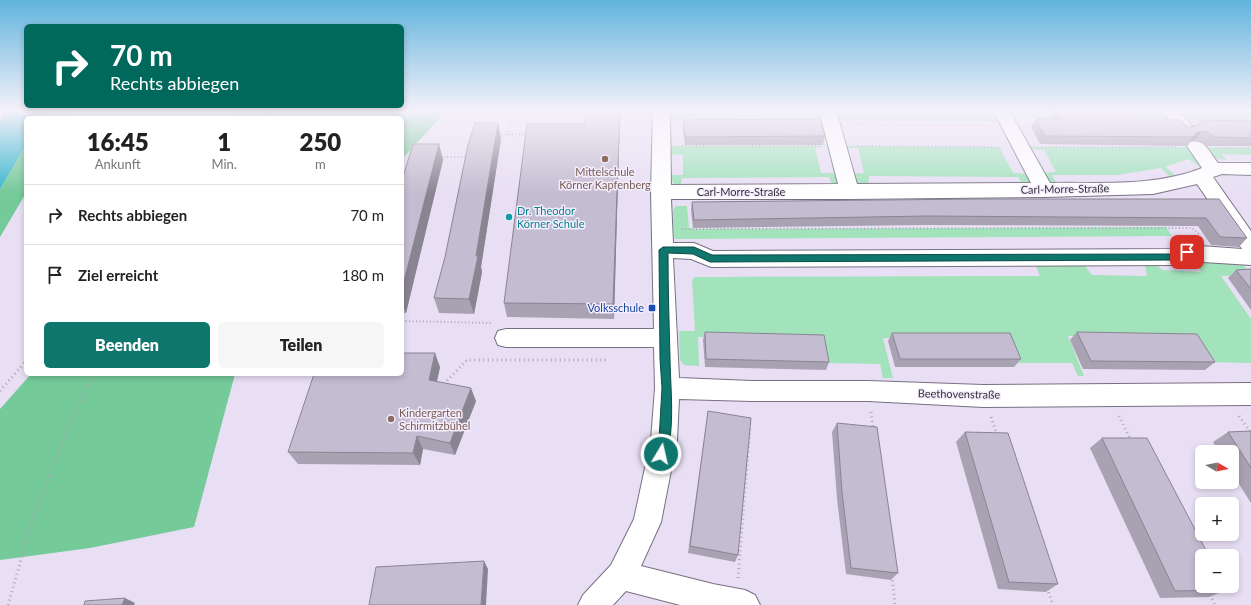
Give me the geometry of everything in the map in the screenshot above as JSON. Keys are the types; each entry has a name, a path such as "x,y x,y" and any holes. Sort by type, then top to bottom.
{"street":[{"path":"592,605 621,575 647,522 664,440 667,388 665,338 668,250 652,191 658,138"},
{"path":"836,138 850,192"},
{"path":"1016,138 1044,190"},
{"path":"1197,146 1207,172 1251,246"},
{"name":"Carl-Morre-Straße","path":"652,191 850,192 1044,190 1153,187 1222,168 1251,169"},
{"path":"668,250 694,250 710,259 1173,257 1187,252 1251,257"},
{"path":"506,338 665,338"},
{"name":"Beethovenstraße","path":"667,388 983,396 1251,394"},
{"path":"621,575 741,604"}],"path":[{"path":"677,146 1197,146 1251,148"},
{"path":"438,157 468,157 470,150"},
{"path":"618,189 652,191"},
{"path":"1058,225 1060,229"},
{"path":"668,250 671,230 719,228 948,226 1006,226 1060,229 1116,227 1192,228 1202,238"},
{"path":"1197,232 1202,232"},
{"path":"404,321 508,324 506,338"},
{"path":"441,388 467,360 608,360"},
{"path":"0,391 24,364"},
{"path":"8,605 32,521 72,418 92,376"},
{"path":"741,604 738,564 752,391"},
{"path":"868,392 874,431"},
{"path":"1108,394 1133,444"},
{"path":"983,396 998,439"},
{"path":"892,571 895,605"},
{"path":"1046,584 1053,605"},
{"path":"1209,593 1215,605"}],"green space":[{"path":"404,138 421,138 404,157"},
{"path":"670,146 830,146 815,148 821,173 834,173 837,175 838,183 836,186 833,186 829,177 682,178 680,187 674,184 669,175 683,175 683,155 669,154"},
{"path":"841,146 999,147 1013,173 1030,174 1032,179 1029,183 1023,185 1018,177 869,176 868,186 865,186 857,183 848,174 864,173 858,148 843,148"},
{"path":"1026,147 1193,147 1202,164 1199,166 1188,159 1165,167 1175,175 1173,177 1170,177 1161,168 1117,175 1052,175 1057,184 1049,183 1039,173 1056,172 1044,150 1029,149"},
{"path":"1203,147 1251,148 1251,155 1222,154 1226,160 1216,158"},
{"path":"24,148 24,196 0,237 0,189"},
{"path":"676,206 687,206 689,228 697,229 1166,227 1172,236 675,239 673,210"},
{"path":"1194,259 1241,262 1251,275 1221,276 1251,319 1251,363 1203,362 1189,339 1068,336 1084,376 1078,376 1072,363 1017,363 1006,338 883,338 893,378 883,378 880,364 827,363 822,340 698,337 699,366 684,365 680,360 679,331 695,331 692,280 695,277 1040,276 1035,264 1084,265 1092,275 1147,276 1145,266 1158,266 1162,270 1201,272"},
{"path":"29,376 234,376 194,527 90,548 0,560 0,409"}],"water":[{"path":"0,138 24,138 24,148 0,189"}],"building":[{"path":"470,138 495,138 476,256 478,256 469,299 434,298 445,257"},
{"path":"525,138 619,138 613,304 504,303"},
{"path":"413,144 439,144 404,281 404,173"},
{"path":"977,199 1219,199 1247,238 1220,237 1206,218 927,216 694,220 692,202"},
{"path":"1251,269 1251,289 1236,270"},
{"path":"705,332 824,335 829,362 706,359"},
{"path":"1077,332 1197,334 1215,362 1091,361"},
{"path":"892,333 1010,333 1021,359 900,359"},
{"name":"Kindergarten Schirmitzbühel","path":"404,353 435,353 429,380 471,388 450,443 417,436 413,453 288,452 313,376 404,376"},
{"path":"708,411 751,418 738,555 690,546"},
{"path":"837,423 877,427 898,573 851,568 842,492"},
{"path":"1251,431 1251,468 1239,449 1239,445 1236,445 1228,432"},
{"path":"965,432 1008,433 1058,584 1009,582"},
{"path":"1102,438 1147,438 1195,529 1195,541 1201,541 1205,549 1195,549 1195,591 1175,591"},
{"path":"484,561 481,605 369,605 376,567"},
{"path":"125,598 122,605 84,605 85,601"}],"place":[{"name":"Mittelschule Körner Kapfenberg","path":"605,159"},
{"name":"Dr. Theodor Körner Schule","path":"509,217"},
{"name":"Volksschule","path":"652,308"},
{"name":"Kindergarten Schirmitzbühel","path":"391,419"}],"route":[{"path":"661,454 664,440 667,388 663,250 694,250 710,259 1091,256 1173,257 1187,252"}]}
